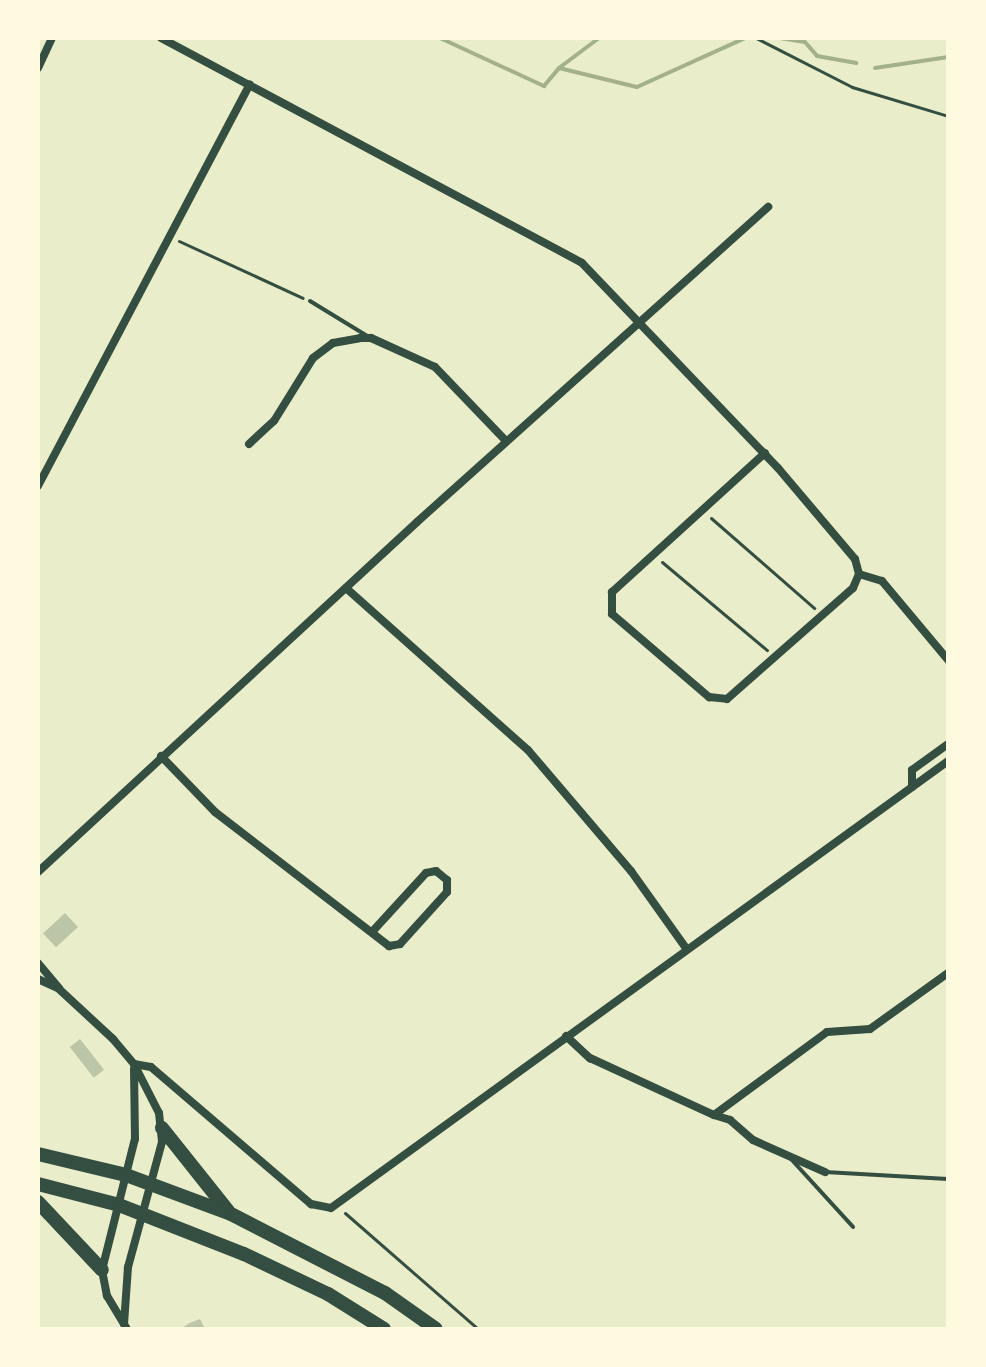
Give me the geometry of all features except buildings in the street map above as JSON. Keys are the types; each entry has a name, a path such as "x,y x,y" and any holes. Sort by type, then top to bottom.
{"main road":[{"path":"162,1128 231,1214"},
{"path":"38,1154 126,1175 231,1214 385,1293 436,1329"},
{"path":"38,1184 119,1205 279,1270 384,1329"},
{"path":"38,1202 102,1270"}],"street":[{"path":"38,68 52,38"},
{"path":"161,38 541,236 582,263 638,325 765,453 855,559 859,574 853,588 731,698 709,697 612,614 612,592 765,453"},
{"path":"38,486 250,84"},
{"path":"38,872 506,441 768,207"},
{"path":"249,444 274,421 305,366 322,350 371,338 435,367 506,441"},
{"path":"859,574 882,581 948,660"},
{"path":"346,588 528,750 631,871 686,948"},
{"path":"912,787 912,770 948,744"},
{"path":"161,756 215,812 389,946 400,944 447,892 447,880 436,871 426,873 372,932"},
{"path":"134,1064 151,1067 311,1204 336,1206 686,948 948,761"},
{"path":"38,963 59,989 134,1064 162,1128 128,1267 125,1326"},
{"path":"714,1115 827,1032 870,1029 948,973"},
{"path":"38,979 59,989"},
{"path":"566,1036 590,1058 714,1115 790,1157 825,1172"},
{"path":"125,1326 107,1296 102,1270 136,1126 134,1064"}],"lane":[{"path":"310,301 371,338"},
{"path":"790,1157 853,1227"},
{"path":"825,1172 948,1179"}],"path":[{"path":"756,38 852,87 948,116"},
{"path":"170,236 310,301"},
{"path":"703,511 823,615"},
{"path":"653,555 777,658"},
{"path":"336,1206 478,1329"}],"waterway":[{"path":"440,38 544,86 559,68 637,87 745,38"},
{"path":"559,68 599,38"},
{"path":"780,38 805,42 817,56 856,63"},
{"path":"875,68 948,57"}]}
